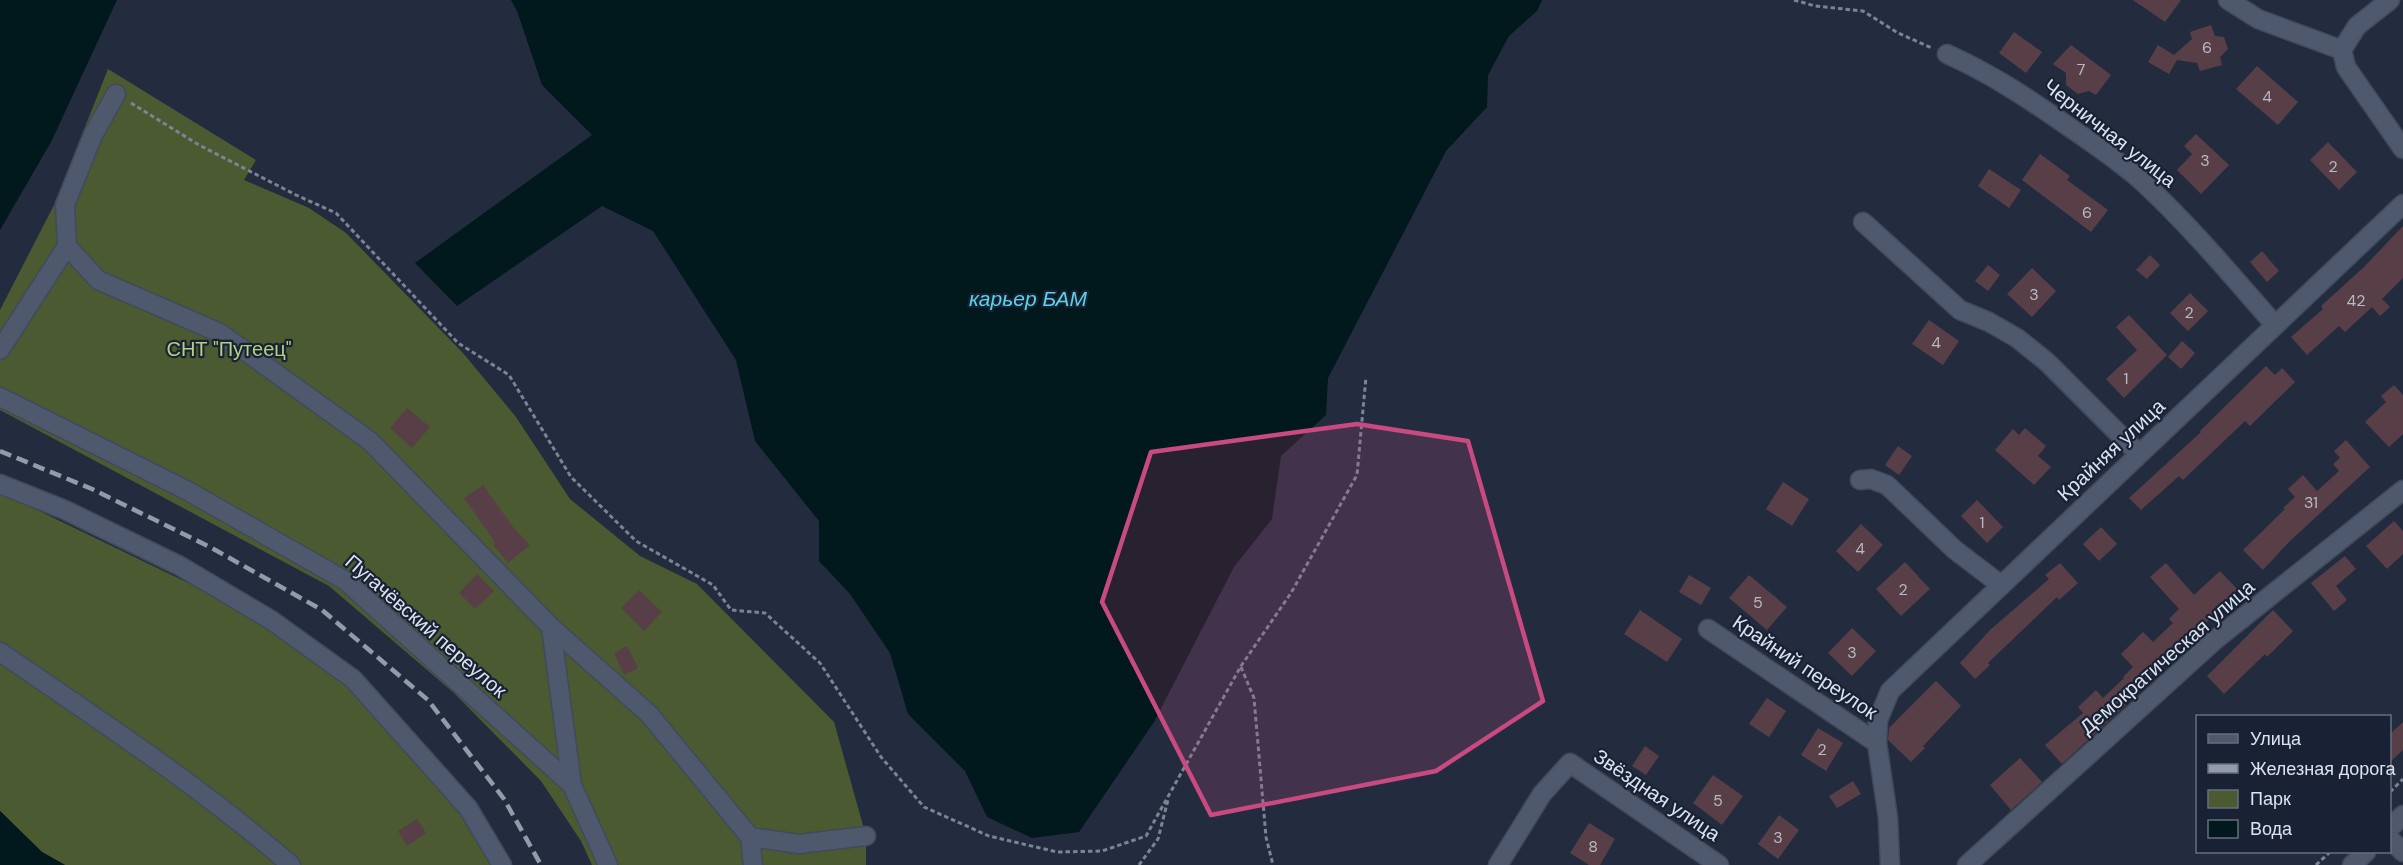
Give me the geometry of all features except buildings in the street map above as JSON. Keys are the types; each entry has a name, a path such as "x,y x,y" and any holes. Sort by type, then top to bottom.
{"street":[{"path":"2228,0 2258,19 2342,50"},
{"path":"2390,0 2357,26 2342,50 2346,67 2403,149"},
{"name":"Черничная улица","path":"1947,54 1977,67 2021,93 2091,142 2143,183 2192,231 2275,325"},
{"path":"0,350 67,246 65,205 93,135 116,94"},
{"name":"Крайняя улица","path":"1890,865 1888,818 1877,743 1878,720 1890,691 2403,204"},
{"path":"1863,222 1960,310 1989,322 2017,339 2047,362 2139,454"},
{"path":"67,246 98,280 220,333 370,441 551,627 649,714 750,837 753,865"},
{"name":"Пугачёвский переулок","path":"0,397 188,491 346,581 572,785 608,865"},
{"path":"1860,480 1871,479 1887,485 1955,550 2001,585"},
{"path":"0,484 65,510 180,566 271,620 352,679 468,808 502,865"},
{"name":"Демократическая улица","path":"1967,865 2215,640 2403,490"},
{"path":"551,627 572,785"},
{"name":"Крайний переулок","path":"1708,629 1877,743"},
{"path":"0,652 183,778 255,833 291,865"},
{"name":"Звёздная улица","path":"1498,865 1542,794 1570,763 1719,865"},
{"path":"2391,827 2403,815"},
{"path":"750,837 799,844 866,836"},
{"path":"2391,840 2403,852"},
{"path":"2352,865 2365,853"}],"path":[{"path":"1794,0 1815,6 1863,11 1898,33 1947,54"},
{"path":"116,94 199,145 336,213 458,343 509,375 571,477 636,541 713,585 731,610 765,613 820,663 881,757 924,807 989,836 1057,852 1102,851 1146,836 1241,666 1290,593 1357,475 1366,377"},
{"path":"1241,666 1254,698 1266,837 1273,865"},
{"path":"2391,791 2403,779"},
{"path":"1139,865 1158,839 1169,794"},
{"path":"2316,865 2329,853"}],"highlighted area":[{"path":"1357,424 1468,441 1543,701 1436,771 1211,815 1102,602 1151,452"}],"green space":[{"name":"СНТ \"Путеец\"","path":"108,69 256,160 244,180 309,208 346,233 463,353 516,417 570,499 640,556 697,584 834,722 866,836 866,865 592,865 581,841 541,781 454,693 329,586 0,410 0,310 54,205"},
{"path":"0,492 240,608 354,690 467,821 492,865 65,865 42,852 0,811"}],"water":[{"path":"0,0 117,0 51,142 0,230"},
{"name":"карьер БАМ","path":"511,0 1542,0 1537,11 1509,36 1488,75 1487,107 1446,151 1328,378 1326,415 1281,456 1272,519 1234,567 1154,722 1079,832 1032,838 987,817 965,771 908,714 890,653 850,594 819,561 819,521 755,441 736,360 653,231 602,206 457,306 415,263 592,135 542,85 517,11"},
{"path":"0,811 42,852 65,865 0,865"}],"railway":[{"path":"0,451 92,489 210,547 322,610 428,700 504,799 541,865"}]}
